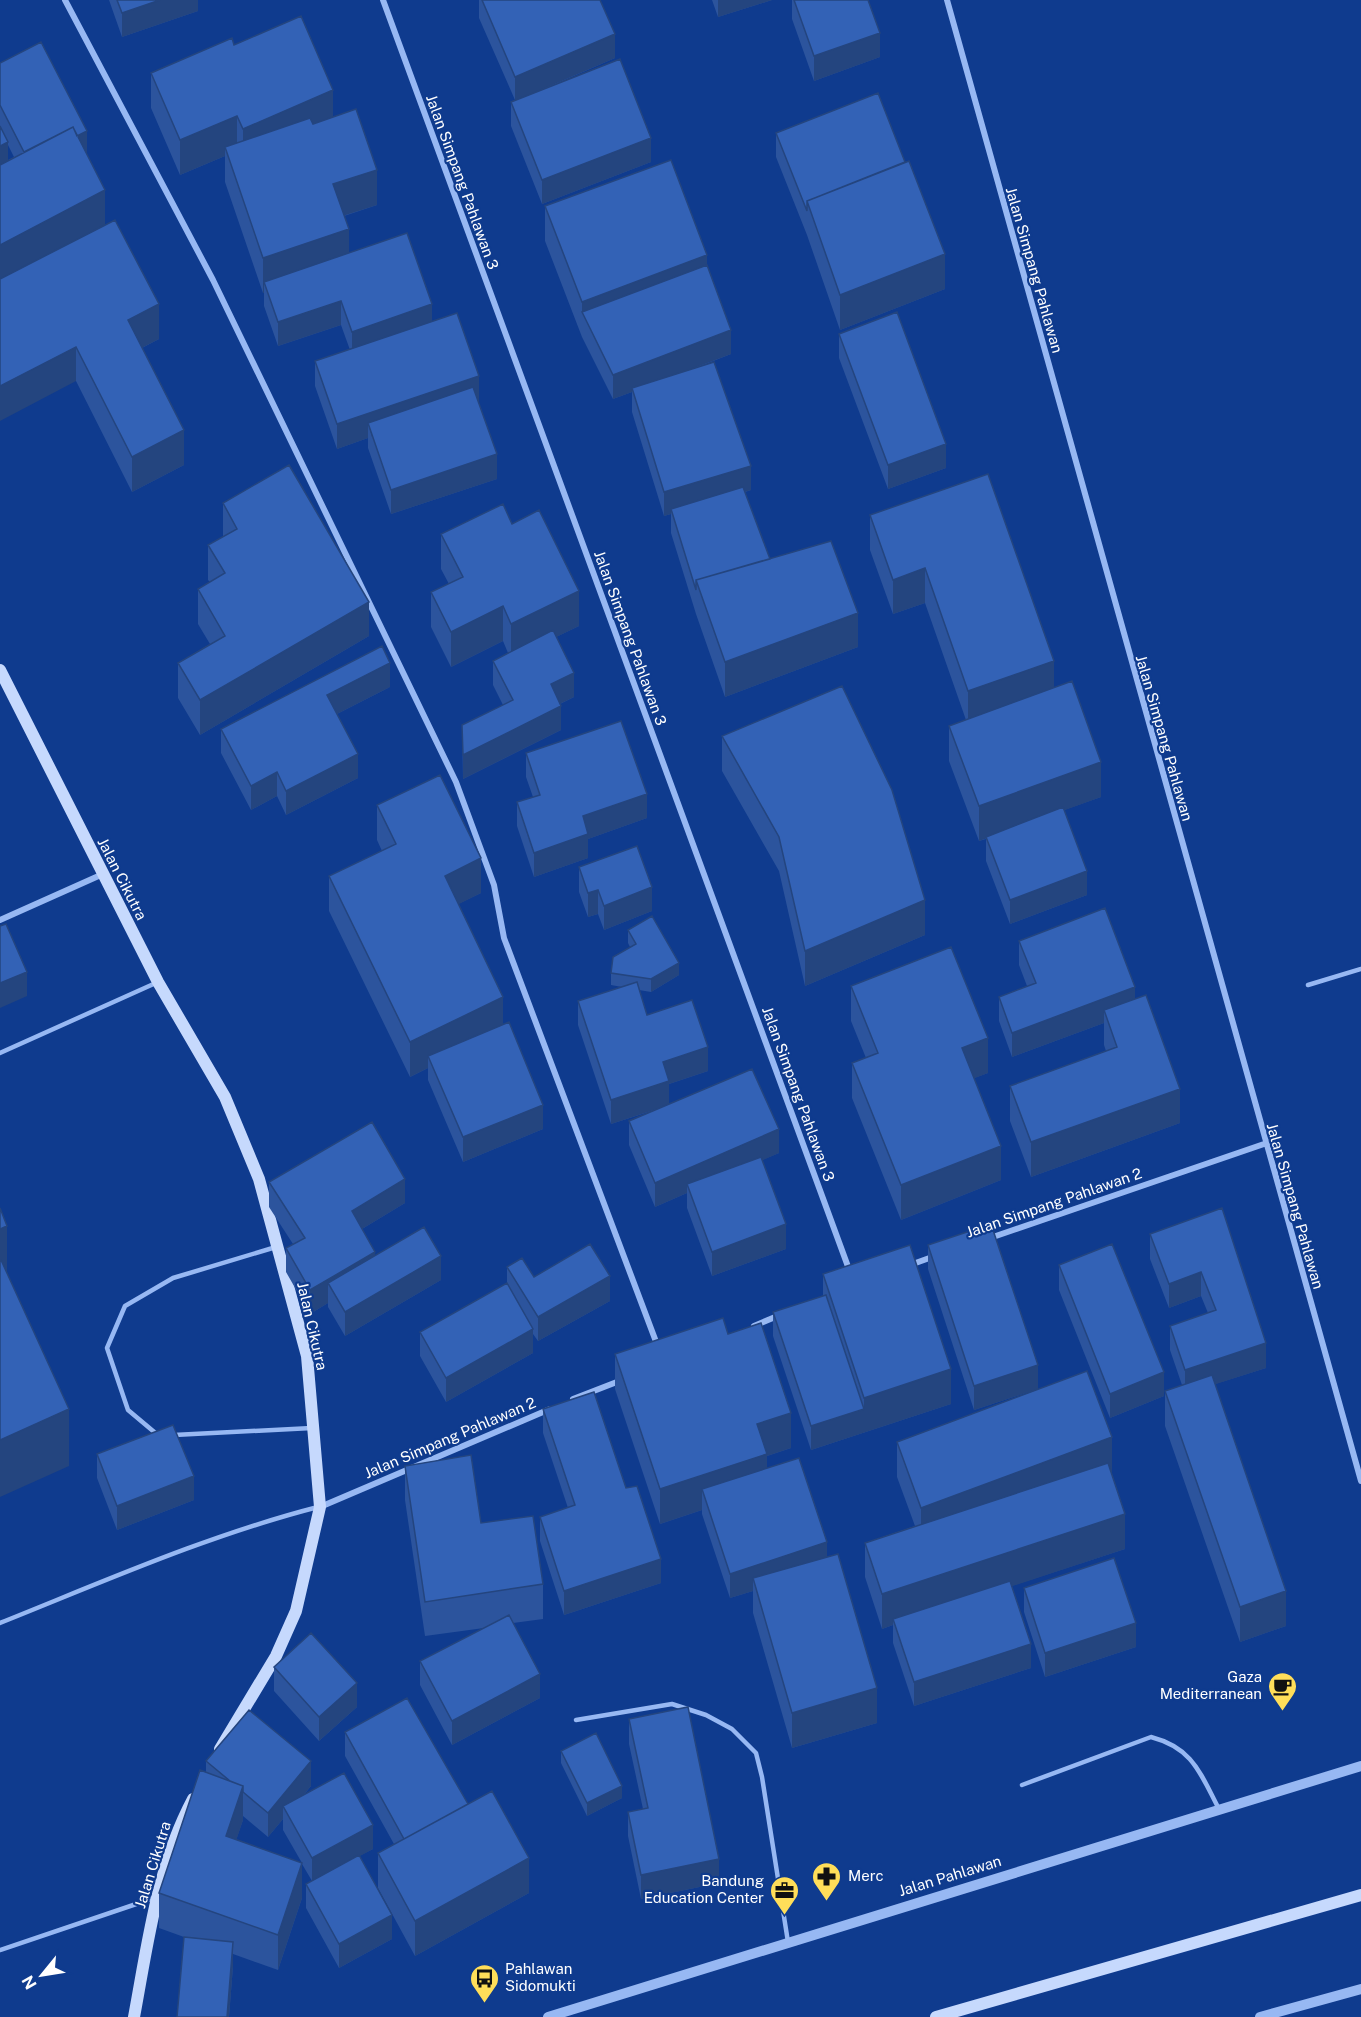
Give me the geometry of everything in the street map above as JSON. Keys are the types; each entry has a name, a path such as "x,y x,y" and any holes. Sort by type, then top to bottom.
{"main road":[{"name":"Jalan Cikutra","path":"0,670 158,982 225,1097 259,1179 307,1356 320,1507 296,1611 276,1656 212,1763"},
{"name":"Jalan Cikutra","path":"134,2017 155,1898 176,1832 202,1783"},
{"path":"936,2017 1361,1895"}],"street":[{"path":"65,0 213,280 456,782 494,885 504,938 660,1352"},
{"name":"Jalan Simpang Pahlawan 3","path":"382,0 855,1284"},
{"name":"Jalan Simpang Pahlawan","path":"947,0 1264,1144 1361,1481"},
{"path":"0,920 103,874"},
{"name":"Jalan Simpang Pahlawan 2","path":"977,1242 1264,1144"},
{"path":"899,1269 943,1253"},
{"path":"749,1328 791,1310"},
{"path":"569,1401 632,1376"},
{"name":"Jalan Simpang Pahlawan 2","path":"320,1507 558,1406"},
{"name":"Jalan Pahlawan","path":"548,2017 1361,1766"},
{"path":"1260,2017 1284,2014 1361,1989"}],"lane":[{"path":"1308,985 1361,969"},
{"path":"0,1053 158,982"},
{"path":"277,1247 222,1262 163,1283 124,1306 107,1348 128,1410 160,1436 315,1428"},
{"path":"0,1623 180,1551 249,1526 320,1507"},
{"path":"576,1720 672,1704 706,1715 732,1729 756,1754 762,1777 788,1942"},
{"path":"1022,1785 1151,1737 1172,1742 1195,1763 1219,1809"},
{"path":"0,1950 155,1898"}],"building":[{"path":"117,0 160,0 122,13"},
{"path":"482,0 600,0 615,34 515,77"},
{"path":"794,0 868,0 880,33 814,56"},
{"path":"301,16 333,90 243,129 237,116 180,140 151,73 232,38 234,45"},
{"path":"41,42 87,131 77,136 73,127 24,152 0,105 0,63"},
{"path":"620,59 651,138 542,180 511,102"},
{"path":"878,93 905,162 807,201 807,211 776,133"},
{"path":"356,109 377,170 333,184 349,229 263,258 225,147 310,118 313,124"},
{"path":"0,126 8,142 0,146"},
{"path":"73,127 105,190 0,245 0,165"},
{"path":"671,160 707,255 582,302 545,206"},
{"path":"909,161 945,254 840,295 807,201"},
{"path":"115,220 159,304 128,320 184,430 132,457 76,347 0,386 0,279"},
{"path":"407,233 432,304 352,332 341,301 278,322 264,282"},
{"path":"707,265 731,330 613,375 582,312"},
{"path":"897,312 946,444 888,465 839,334"},
{"path":"457,313 479,376 337,424 315,361"},
{"path":"714,362 751,466 664,492 632,388"},
{"path":"473,387 497,454 391,490 368,423"},
{"path":"289,465 369,602 200,700 178,663 225,636 198,589 225,573 208,545 237,529 223,503"},
{"path":"988,474 1054,661 968,691 925,568 893,580 870,515"},
{"path":"743,487 770,559 696,580 696,590 671,509"},
{"path":"503,504 512,524 539,510 579,591 511,624 503,606 451,632 431,592 463,577 441,534"},
{"path":"831,541 858,613 725,662 696,580"},
{"path":"553,630 574,673 551,684 561,706 463,755 462,725 513,700 493,661"},
{"path":"382,646 390,663 327,695 358,754 286,791 277,772 251,786 221,729"},
{"path":"1072,681 1101,762 979,806 949,726"},
{"path":"842,686 892,790 925,900 805,951 779,837 722,736"},
{"path":"621,721 647,794 583,816 588,834 534,853 517,802 540,795 526,753"},
{"path":"440,775 481,858 445,876 503,997 410,1042 329,876 396,844 377,805"},
{"path":"1063,807 1087,871 1010,900 986,837"},
{"path":"637,846 652,887 604,906 598,890 588,893 579,867"},
{"path":"1105,908 1135,987 1012,1033 999,997 1036,983 1019,941"},
{"path":"652,916 679,963 651,979 611,973 613,957 636,944 628,930"},
{"path":"6,924 27,972 0,983 0,926"},
{"path":"951,947 988,1038 962,1048 1001,1146 901,1185 852,1063 878,1053 851,986"},
{"path":"637,982 647,1015 692,1000 708,1047 663,1062 669,1081 611,1100 578,1001"},
{"path":"1146,995 1180,1089 1031,1142 1010,1086 1117,1047 1104,1010"},
{"path":"509,1022 543,1105 463,1137 428,1056"},
{"path":"752,1069 779,1129 655,1183 629,1121"},
{"path":"372,1122 405,1179 352,1211 375,1252 310,1290 286,1248 305,1238 269,1182"},
{"path":"761,1157 786,1224 712,1252 687,1184"},
{"path":"0,1208 7,1226 0,1229"},
{"path":"1222,1208 1266,1343 1185,1370 1170,1326 1216,1310 1201,1272 1169,1284 1150,1234"},
{"path":"991,1224 1038,1365 974,1386 928,1245"},
{"path":"424,1227 441,1256 345,1312 328,1283"},
{"path":"590,1244 610,1276 538,1317 507,1267 522,1258 534,1277"},
{"path":"1112,1244 1164,1372 1110,1394 1059,1265"},
{"path":"910,1245 951,1369 864,1398 823,1274"},
{"path":"0,1260 69,1409 0,1440"},
{"path":"507,1283 533,1329 446,1378 420,1332"},
{"path":"826,1295 864,1409 811,1426 773,1312"},
{"path":"723,1318 728,1334 761,1323 791,1413 757,1424 767,1454 660,1489 615,1354"},
{"path":"1087,1371 1112,1437 921,1508 897,1442"},
{"path":"1212,1375 1286,1591 1240,1607 1165,1391"},
{"path":"594,1392 626,1488 637,1486 661,1559 564,1591 540,1517 575,1505 543,1409"},
{"path":"173,1425 194,1476 117,1506 97,1454"},
{"path":"471,1455 481,1523 533,1516 543,1584 425,1602 405,1466"},
{"path":"799,1458 827,1542 730,1574 702,1489"},
{"path":"1108,1463 1125,1514 882,1594 865,1543"},
{"path":"838,1554 877,1688 792,1713 753,1578"},
{"path":"1114,1558 1136,1623 1045,1653 1024,1588"},
{"path":"1010,1581 1031,1644 914,1682 893,1619"},
{"path":"509,1615 540,1674 452,1721 420,1661"},
{"path":"311,1633 357,1683 319,1717 274,1667"},
{"path":"407,1698 468,1804 404,1839 345,1732"},
{"path":"688,1707 719,1859 641,1875 628,1812 648,1808 629,1719"},
{"path":"249,1710 311,1761 268,1813 243,1792 243,1786 230,1781 206,1761"},
{"path":"596,1733 622,1786 587,1803 561,1751"},
{"path":"200,1770 243,1786 226,1836 302,1863 278,1935 159,1893"},
{"path":"344,1773 373,1825 312,1858 283,1806"},
{"path":"492,1791 529,1858 415,1921 378,1853"},
{"path":"359,1855 392,1915 339,1944 306,1884"},
{"path":"184,1937 233,1942 227,2017 177,2017"}],"place":[{"name":"Gaza Mediterranean","path":"1283,1712"},
{"name":"Merc","path":"827,1902"},
{"name":"Bandung Education Center","path":"785,1916"},
{"name":"Pahlawan Sidomukti","path":"484,2004"}]}
